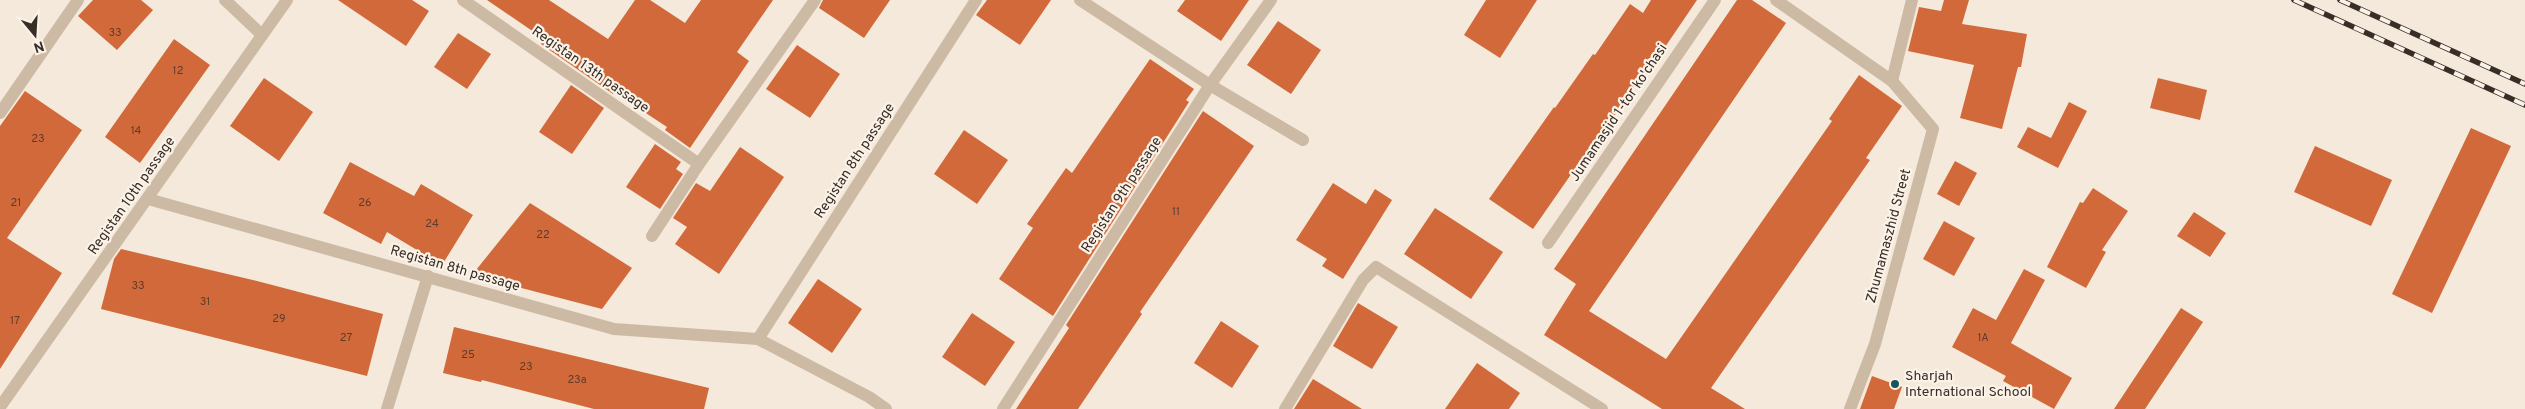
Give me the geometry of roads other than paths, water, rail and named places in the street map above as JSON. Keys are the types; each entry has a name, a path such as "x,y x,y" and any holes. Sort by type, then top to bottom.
{"street":[{"path":"0,113 78,0"},
{"path":"225,0 262,36"},
{"name":"Registan 10th passage","path":"0,408 148,200 286,0"},
{"name":"Registan 13th passage","path":"463,0 699,164"},
{"path":"652,236 699,164 815,0"},
{"name":"Registan 8th passage","path":"758,339 976,0"},
{"path":"1080,0 1210,85 1303,140"},
{"name":"Registan 9th passage","path":"1003,409 1210,85 1271,0"},
{"name":"Jumamasjid 1-tor ko'chasi","path":"1548,243 1715,0"},
{"name":"Zhumamaszhid Street","path":"1776,0 1892,81 1933,129 1875,344 1850,409"},
{"path":"1892,81 1912,0"},
{"name":"Registan 8th passage","path":"148,200 614,329 758,339 869,397 886,409"},
{"path":"1285,409 1363,280 1376,267 1602,409"},
{"path":"387,409 428,276"}],"railway":[{"path":"2294,0 2525,105"},
{"path":"2340,0 2525,84"}],"place":[{"name":"Sharjah International School","path":"1895,384"}]}
